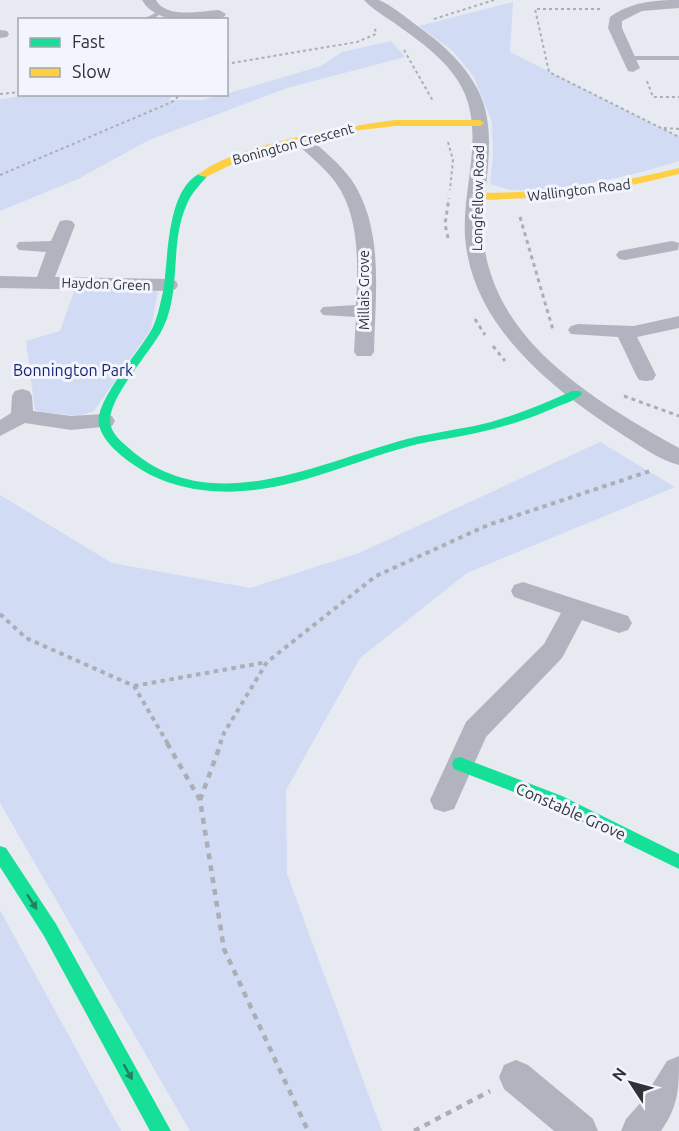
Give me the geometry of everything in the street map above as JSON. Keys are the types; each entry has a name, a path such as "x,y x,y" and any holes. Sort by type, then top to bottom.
{"street":[{"path":"149,0 150,5 161,12 181,16 219,13"},
{"name":"Longfellow Road","path":"371,0 440,51 454,65 471,92 480,123 474,236 483,280 516,334 535,356 576,394 611,419 679,458"},
{"path":"631,63 615,28 615,20 634,8 679,4"},
{"name":"Bonington Crescent","path":"104,421 104,411 156,333 167,301 177,212 181,198 193,183 226,162 245,154 347,129 382,124 480,123"},
{"name":"Millais Grove","path":"302,140 348,188 361,224 367,260 364,352"},
{"name":"Wallington Road","path":"476,196 560,195 620,188 679,171"},
{"name":"Haydon Green","path":"44,282 66,225"},
{"path":"625,255 671,244"},
{"path":"25,246 57,247"},
{"name":"Haydon Green","path":"0,282 169,285"},
{"path":"330,311 364,311"},
{"path":"578,330 625,332 654,329 679,322"},
{"path":"625,332 646,375"},
{"path":"0,429 22,406 71,423 104,421 116,443 136,462 160,476 203,485 250,487 302,478 408,442 490,426 534,412 576,394"},
{"path":"523,591 619,623"},
{"path":"444,800 483,720 553,651 576,609"},
{"name":"Constable Grove","path":"460,764 592,817 679,862"},
{"path":"0,853 50,930 160,1131"},
{"path":"638,1131 654,1113 679,1072"},
{"path":"516,1077 581,1131"}],"lane":[{"path":"149,18 161,12"},
{"path":"631,63 679,58"}],"path":[{"path":"228,64 357,42 372,38 376,34 375,30 386,26 392,29 407,26 494,0"},
{"path":"634,8 535,9 549,72 679,137"},
{"path":"631,63 643,72 652,97 679,97"},
{"path":"0,94 18,92"},
{"path":"0,175 172,102 179,96"},
{"path":"660,128 679,129"},
{"path":"200,800 224,733 267,662 376,576 488,525 658,469"},
{"path":"0,614 26,638 134,686 267,662"},
{"path":"134,686 200,800 224,949 308,1131"},
{"path":"414,1131 516,1077"}],"green space":[{"path":"513,2 510,52 679,137 679,161 574,186 513,190 490,184 493,156 492,122 474,77 453,51 419,26"},
{"path":"391,41 405,57 287,88 149,140 78,179 0,211 0,99 25,96 172,96 169,100 202,100 228,96 228,93 321,66 342,52"},
{"name":"Bonnington Park","path":"75,289 158,292 151,329 94,411 79,416 41,412 35,410 26,341 60,331"},
{"path":"600,442 675,487 467,573 360,658 286,790 287,874 382,1131 190,1131 0,803 0,495 112,563 250,588 359,553"},
{"path":"0,910 121,1131 0,1131"}],"traffic: fast":[{"path":"203,175 189,189 180,206 175,226 169,288 158,327 110,401 104,421 112,439 149,469 183,482 220,488 275,483 407,443 502,423 576,394"},
{"path":"460,764 556,801 679,862"},
{"path":"0,853 50,930 161,1131"}],"traffic: slow":[{"path":"203,175 246,154 353,128 395,123 480,123"},
{"path":"476,196 553,194 604,188 679,171"}]}
